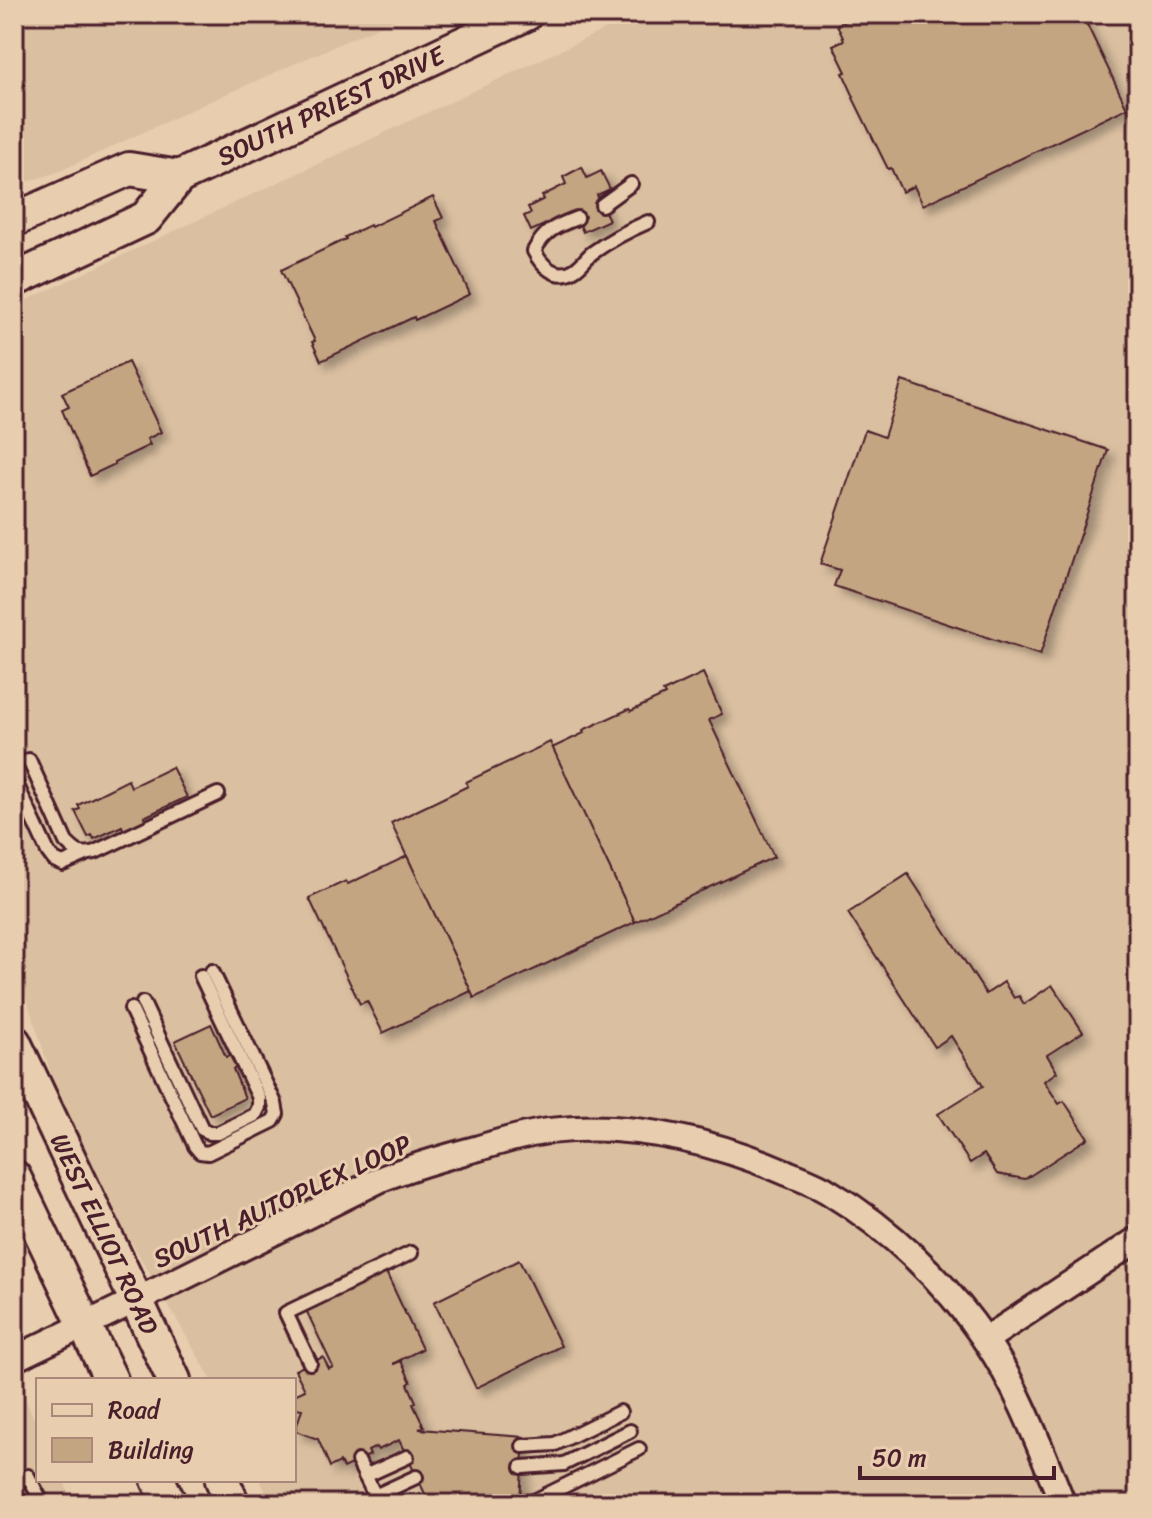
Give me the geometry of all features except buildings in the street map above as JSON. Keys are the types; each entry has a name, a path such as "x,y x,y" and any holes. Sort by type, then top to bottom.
{"main road":[{"name":"SOUTH PRIEST DRIVE","path":"14,280 146,218 179,177 526,14"},
{"path":"14,220 129,169 179,177"},
{"name":"WEST ELLIOT ROAD","path":"14,1042 127,1305 173,1378"},
{"path":"14,1177 110,1378"},
{"path":"159,1482 170,1504"},
{"path":"223,1482 233,1504"}],"street":[{"name":"SOUTH AUTOPLEX LOOP","path":"14,1359 415,1165 549,1131 639,1130 720,1147 758,1160 826,1190 900,1243 948,1294 985,1340 1020,1400 1063,1504"},
{"path":"985,1340 1138,1239"}],"lane":[{"path":"602,205 631,184"},
{"path":"577,218 541,237 534,251 541,265 560,274 571,272 590,254 624,232 648,222"},
{"path":"29,760 66,842 84,855"},
{"path":"14,779 48,852 54,860 63,864 218,794"},
{"path":"206,974 275,1103 277,1114 273,1121 208,1153 200,1152 195,1146 137,1006 202,1129 218,1133 255,1115 259,1098 206,974"},
{"path":"310,1363 286,1313 411,1253"},
{"path":"523,1446 555,1444 620,1412"},
{"path":"522,1467 564,1464 630,1431"},
{"path":"528,1504 639,1449"},
{"path":"365,1476 407,1457"},
{"path":"358,1461 377,1500 416,1477"},
{"path":"14,1483 28,1476 43,1504"}],"shaded area":[{"path":"14,14 407,14 58,172 14,186"},
{"path":"638,14 1138,14 1138,1504 272,1504 261,1482 296,1482 296,1378 211,1378 123,1228 56,1089 14,960 14,306"},
{"path":"14,1375 36,1423 36,1482 64,1482 74,1504 14,1504"}]}
